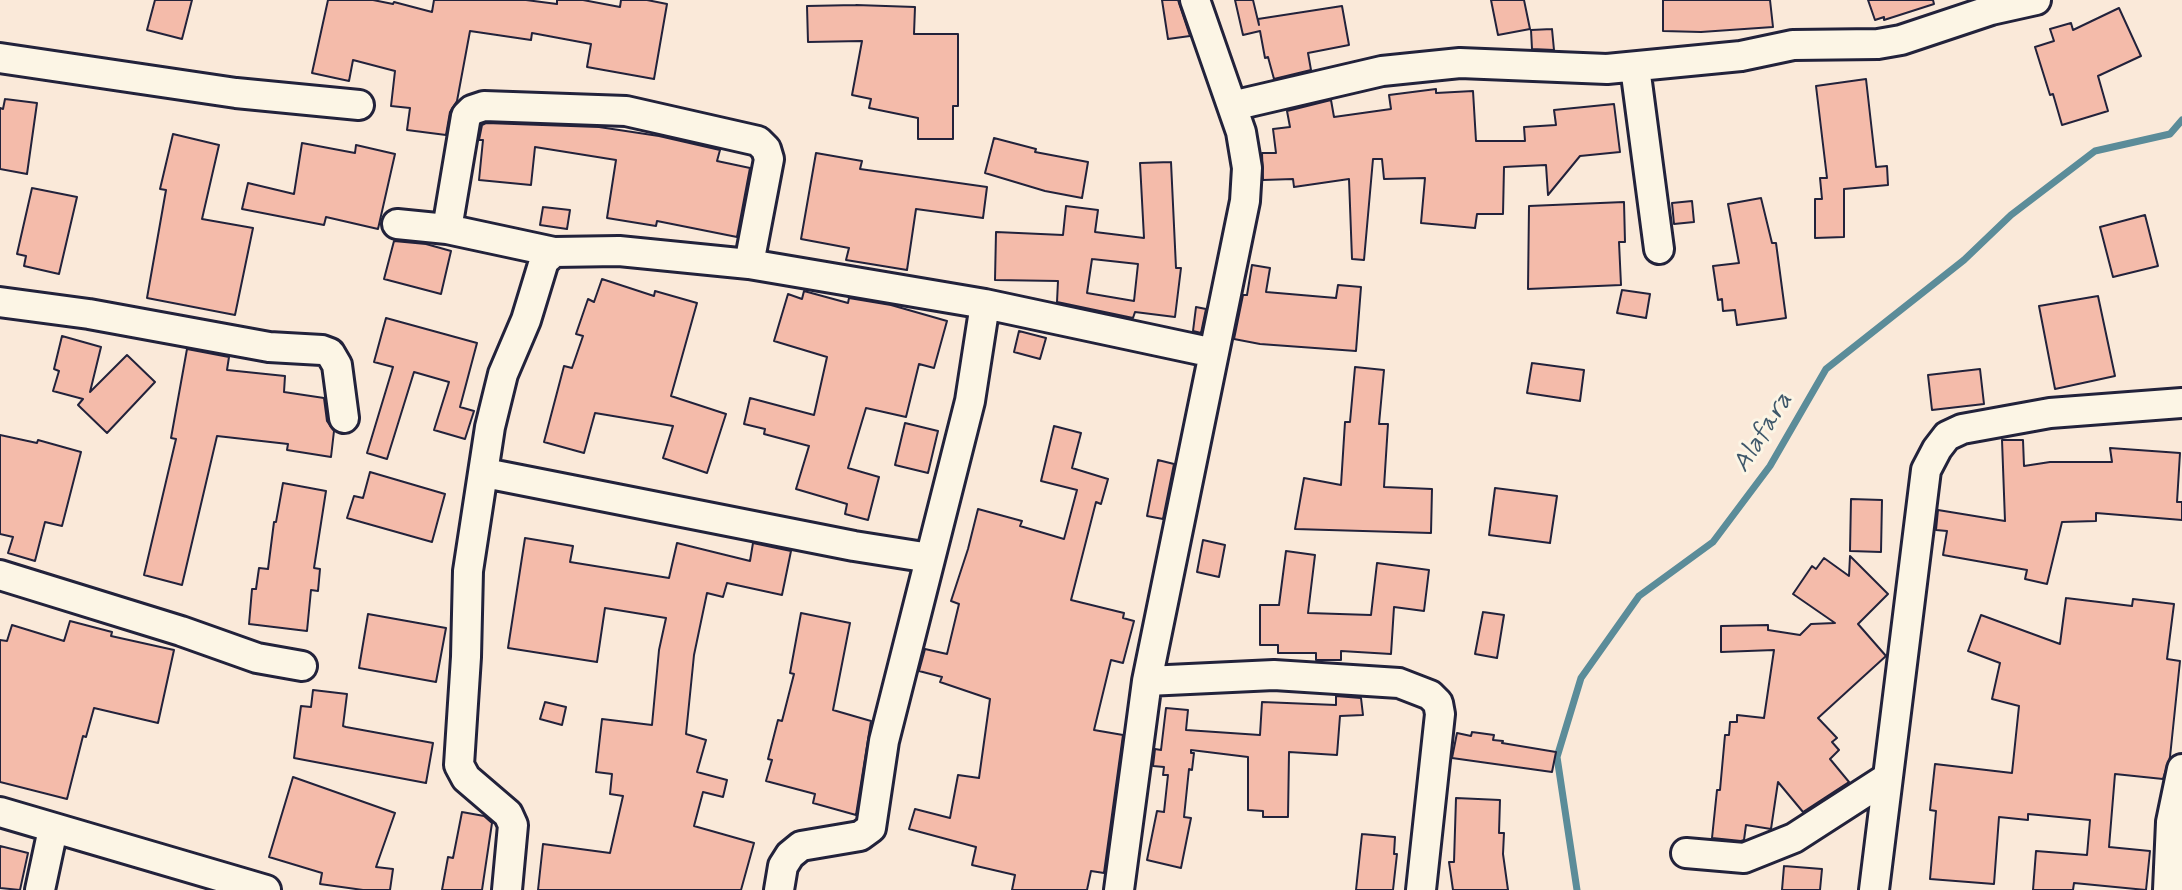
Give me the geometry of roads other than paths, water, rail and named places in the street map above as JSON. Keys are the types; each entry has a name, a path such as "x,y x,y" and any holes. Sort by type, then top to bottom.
{"street":[{"path":"1119,890 1147,681 1245,201 1247,168 1241,132 1195,0"},
{"path":"1232,106 1382,71 1460,63 1607,69 1741,56 1793,45 1878,44 1901,40 1991,10 2036,0"},
{"path":"0,58 236,93 359,105"},
{"path":"1635,67 1659,249"},
{"path":"447,229 466,116 472,110 484,106 626,111 758,141 766,149 769,159 749,264"},
{"path":"397,224 447,229 554,252 619,251 749,264 985,304 1214,353"},
{"path":"507,890 513,825 508,814 466,778 459,765 468,571 490,427 503,374 526,320 544,261 554,252"},
{"path":"0,302 89,314 269,347 322,350 330,353 337,365 344,418"},
{"path":"779,890 783,866 801,846 860,836 871,828 884,741 970,401 985,304"},
{"path":"1874,890 1926,470 1937,449 1947,436 1962,429 2050,413 2182,403"},
{"path":"485,473 854,546 930,558"},
{"path":"0,575 257,658 302,666"},
{"path":"1147,681 1274,675 1399,683 1430,695 1438,703 1440,714 1421,890"},
{"path":"2168,890 2171,822 2182,769"},
{"path":"1686,853 1744,858 1794,838 1887,778"},
{"path":"0,812 266,890"},
{"path":"40,890 53,829"}],"waterway":[{"name":"Alafara","path":"1577,890 1557,757 1581,678 1639,596 1713,542 1770,466 1826,369 1964,260 2011,215 2095,151 2170,134 2182,120"}]}
